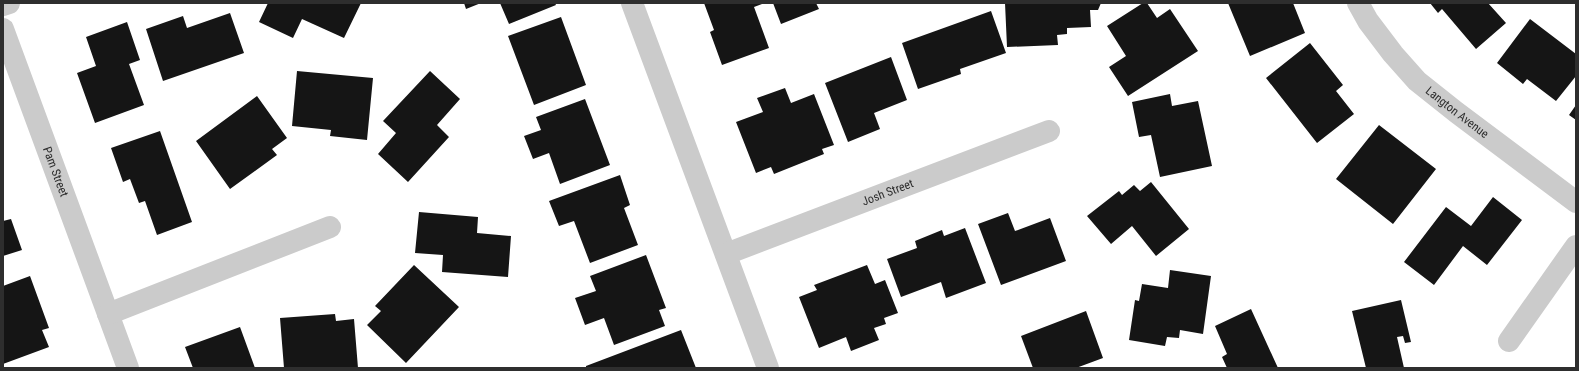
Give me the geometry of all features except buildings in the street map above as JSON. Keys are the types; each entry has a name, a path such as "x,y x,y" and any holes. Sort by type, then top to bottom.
{"street":[{"path":"3,5 9,3"},
{"path":"632,3 768,368"},
{"name":"Langton Avenue","path":"1358,3 1368,21 1393,54 1417,81 1576,202"},
{"name":"Pam Street","path":"3,29 128,368"},
{"name":"Josh Street","path":"726,254 1049,131"},
{"path":"108,314 330,227"},
{"path":"1509,341 1576,246"}]}
